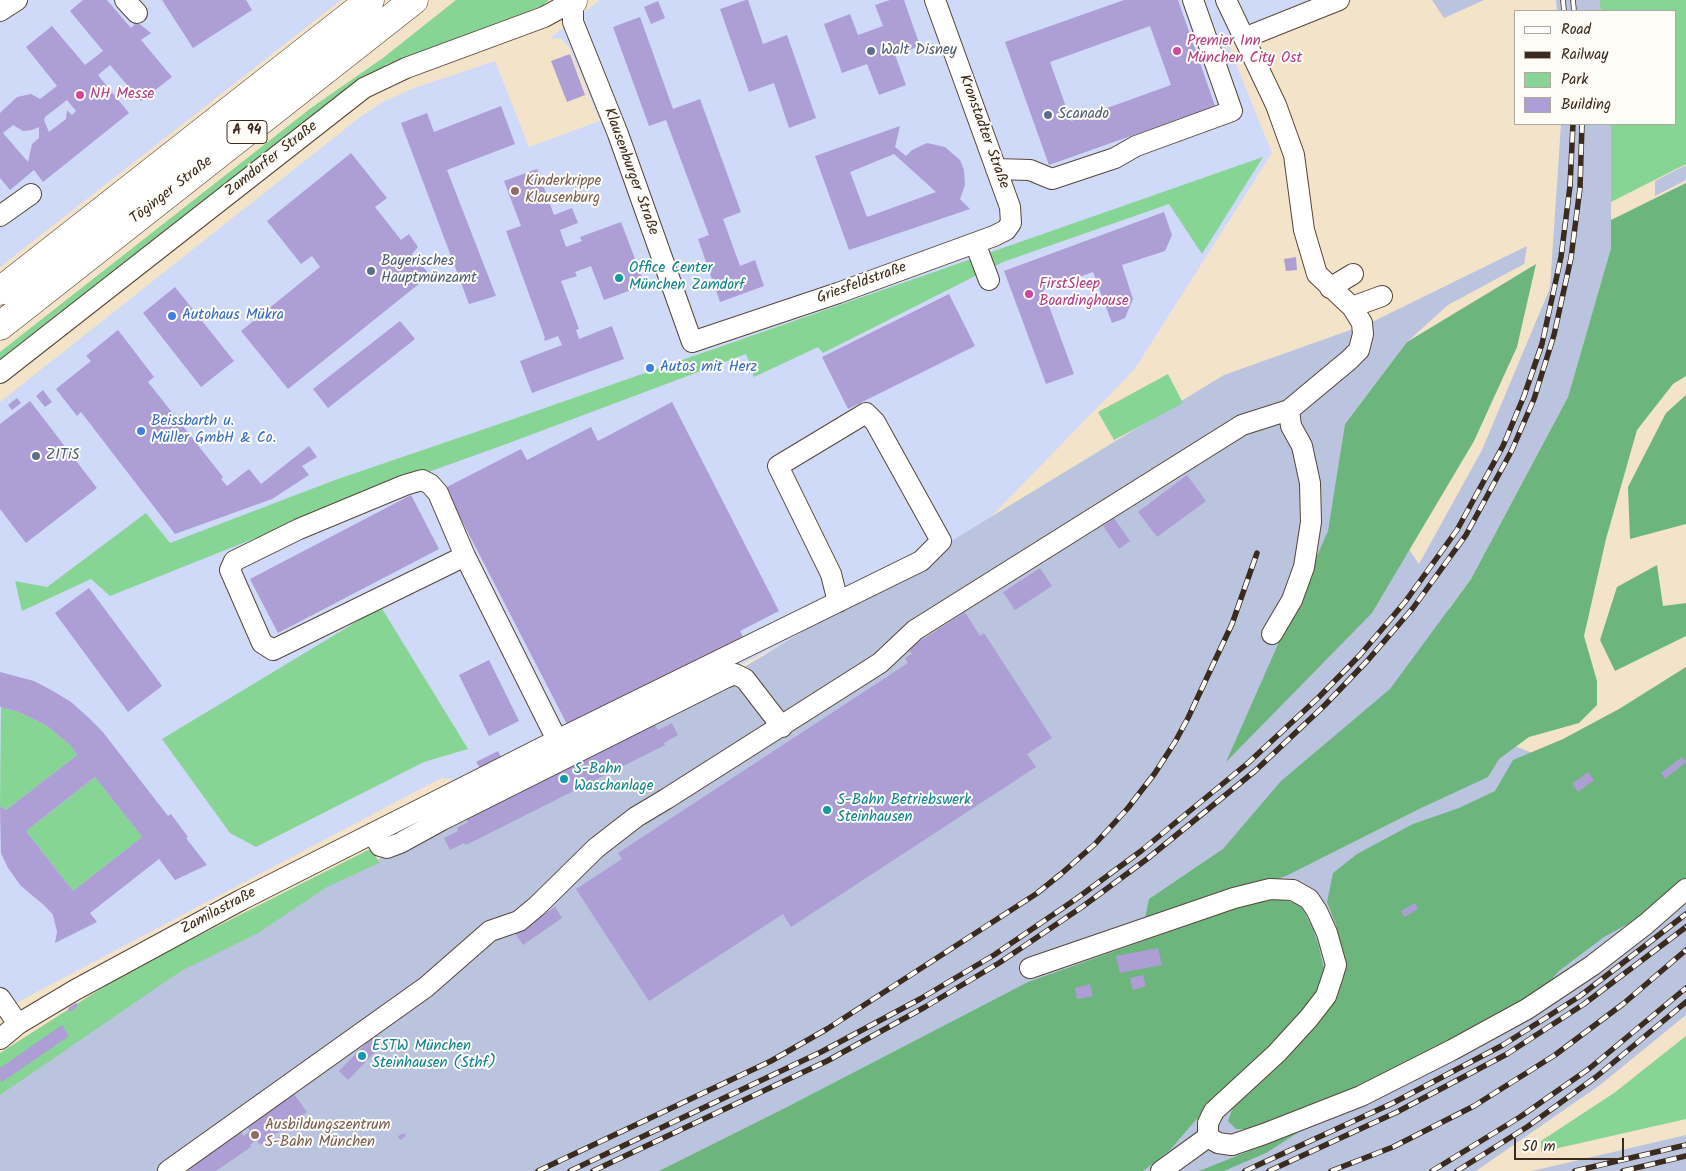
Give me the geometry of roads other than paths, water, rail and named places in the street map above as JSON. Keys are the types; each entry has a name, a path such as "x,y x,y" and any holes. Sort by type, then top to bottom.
{"highway":[{"name":"Töginger Straße","path":"0,291 370,0"},
{"name":"Töginger Straße","path":"0,326 414,0"}],"street":[{"path":"0,11 17,0"},
{"name":"Klausenburger Straße","path":"573,0 573,22 618,134 692,342"},
{"name":"Zamdorfer Straße","path":"0,373 364,88 406,68 544,17 573,0"},
{"name":"Kronstadter Straße","path":"935,0 1010,207"},
{"path":"996,169 1030,170 1052,180 1114,158 1136,146 1232,111 1192,0"},
{"path":"168,1171 426,987 490,931 519,921 596,848 636,817 666,800 880,664 915,630 1242,424 1289,410 1350,360 1358,350 1363,334 1362,324 1352,308 1317,274 1304,230 1294,155 1276,105 1226,0"},
{"path":"1244,38 1339,0"},
{"path":"0,216 32,194"},
{"name":"Griesfeldstraße","path":"692,342 838,293 1006,230 1011,223 1010,207"},
{"path":"975,243 989,280"},
{"path":"1330,288 1353,274"},
{"path":"1352,308 1382,296"},
{"path":"1272,634 1292,600 1304,567 1311,522 1310,483 1302,446 1291,426 1289,410"},
{"name":"Zamilastraße","path":"0,1039 18,1024 74,990 241,900 557,740 838,602 921,561 941,540 875,422 866,413 778,466 831,574 838,602"},
{"path":"465,556 273,650 262,643 230,570 234,561 300,529 405,485 422,480 430,484 438,493 465,556 557,740"},
{"path":"373,833 380,846 387,848 400,844 442,820 735,674 745,679 782,727"},
{"path":"1030,968 1234,898 1270,889 1293,890 1309,899 1327,933 1336,966 1326,996 1277,1054 1214,1111 1208,1123 1208,1137"},
{"path":"1208,1137 1218,1143 1232,1145 1264,1134 1361,1096 1452,1050 1527,1009 1593,964 1646,924 1686,889"},
{"path":"0,998 18,1024"},
{"path":"1161,1171 1208,1137"}],"railway":[{"path":"1563,0 1564,10"},
{"path":"1573,0 1574,10"},
{"path":"570,1171 821,1052 920,999 994,955 1076,899 1141,851 1248,763 1318,698 1360,655 1405,602 1457,530 1503,446 1524,396 1542,344 1561,257 1570,186 1573,125"},
{"path":"593,1171 827,1061 925,1007 999,963 1082,907 1147,859 1255,771 1325,705 1368,660 1413,608 1466,535 1512,450 1534,399 1554,335 1571,258 1580,188 1582,125"},
{"path":"538,1171 771,1061 827,1029 1036,894 1061,874 1095,844 1128,808 1155,773 1175,742 1232,624 1257,553"},
{"path":"1245,1171 1393,1103 1503,1045 1580,996 1686,914"},
{"path":"1269,1171 1397,1112 1507,1054 1584,1004 1686,927"},
{"path":"1331,1171 1393,1147 1474,1106 1555,1055 1623,1004 1686,950"},
{"path":"1432,1171 1520,1117 1590,1068 1686,988"},
{"path":"1457,1171 1527,1127 1596,1077 1686,1002"},
{"path":"1575,1171 1686,1145"},
{"path":"1623,1171 1686,1156"}],"place":[{"name":"Walt Disney","path":"871,51"},
{"name":"Premier Inn München City Ost","path":"1177,51"},
{"name":"NH Messe","path":"80,95"},
{"name":"Scanado","path":"1048,115"},
{"name":"Kinderkrippe Klausenburg","path":"515,191"},
{"name":"Bayerisches Hauptmünzamt","path":"371,271"},
{"name":"Office Center München Zamdorf","path":"619,278"},
{"name":"FirstSleep Boardinghouse","path":"1029,294"},
{"name":"Autohaus Mükra","path":"172,316"},
{"name":"Autos mit Herz","path":"650,368"},
{"name":"Beissbarth u. Müller GmbH & Co.","path":"141,431"},
{"name":"ZITiS","path":"36,456"},
{"name":"S-Bahn Waschanlage","path":"564,779"},
{"name":"S-Bahn Betriebswerk Steinhausen","path":"827,810"},
{"name":"ESTW München Steinhausen (Sthf)","path":"362,1056"},
{"name":"Ausbildungszentrum S-Bahn München","path":"255,1135"}]}
